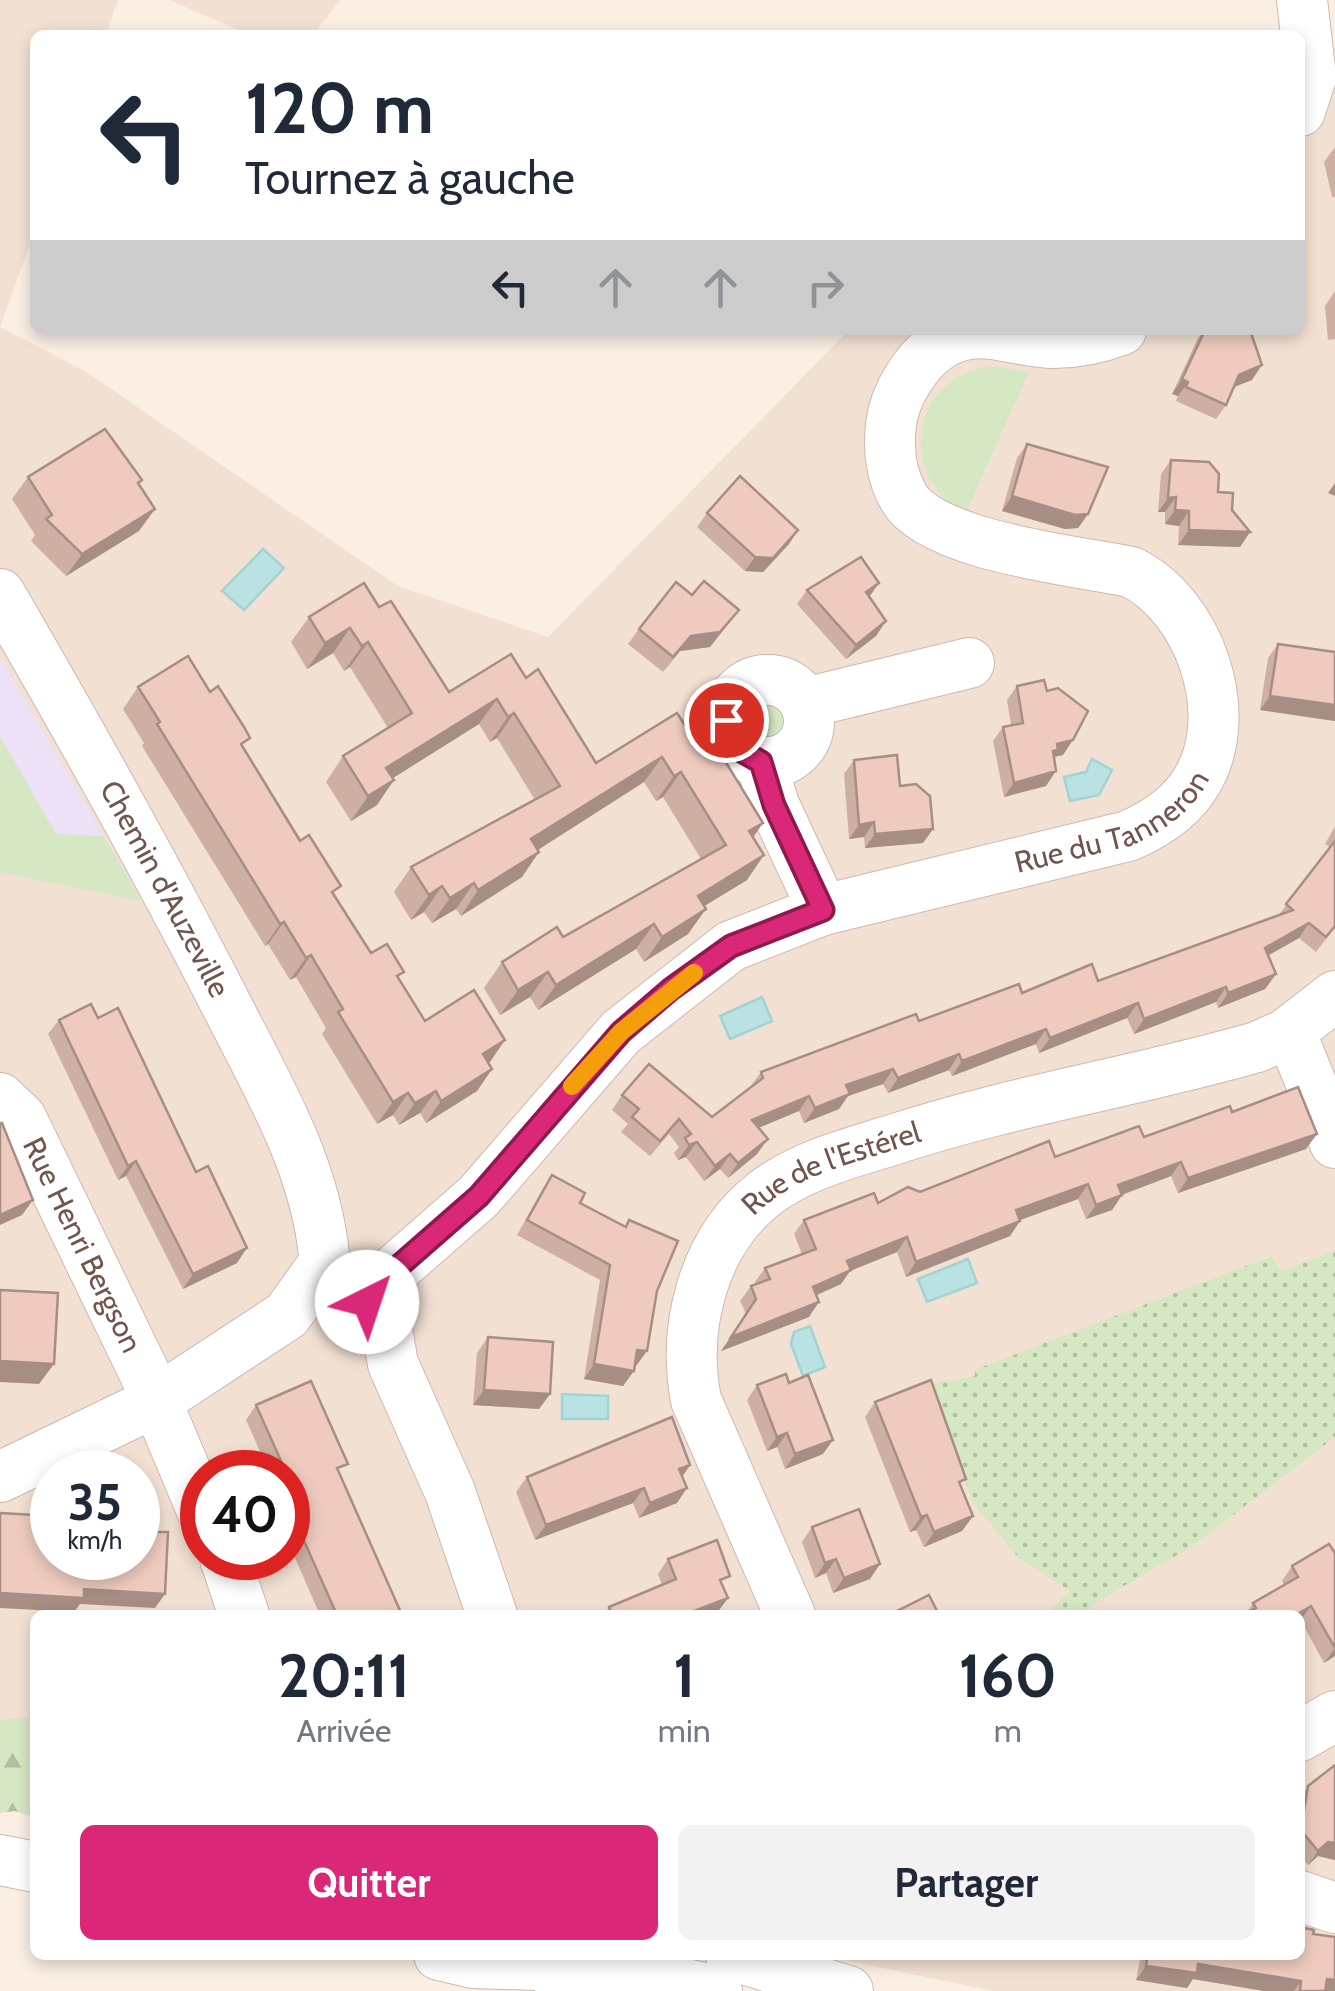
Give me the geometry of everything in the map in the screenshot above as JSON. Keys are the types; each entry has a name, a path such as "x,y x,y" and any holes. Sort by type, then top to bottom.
{"street":[{"path":"1302,0 1311,76 1305,95"},
{"name":"Rue du Tanneron","path":"154,1402 351,1274 432,1234 479,1196 621,1032 671,989 731,946 823,910 1128,836 1166,815 1199,778 1210,743 1210,686 1198,644 1168,598 1151,582 1131,572 995,544 926,520 904,498 890,454 891,424 902,390 942,344 967,335"},
{"name":"Rue du Tanneron","path":"997,335 1055,343 1096,335"},
{"name":"Chemin d'Auzeville","path":"0,594 184,923 276,1104 450,1492 490,1610"},
{"path":"805,703 969,663"},
{"path":"766,680 792,687 805,703 809,728 803,744 784,760 761,762 736,748 728,734 728,709 734,696 746,686 766,680"},
{"path":"761,762 774,805 823,910"},
{"name":"Rue de l'Estérel","path":"788,1610 696,1400 689,1364 700,1294 716,1254 738,1220 764,1194 830,1160 1057,1093 1256,1047 1290,1031 1335,996"},
{"path":"1290,1031 1335,1144"},
{"name":"Rue Henri Bergson","path":"0,1098 22,1118 144,1372 180,1460"},
{"path":"0,1477 154,1402"},
{"path":"232,1580 242,1610"},
{"path":"1305,1733 1335,1716"},
{"path":"0,1860 30,1866"},
{"path":"1305,1898 1335,1908"},
{"path":"460,1960 533,1960 566,1979 586,1981 634,1963 717,1991"},
{"path":"747,1960 848,1991"}],"shaded area":[{"path":"0,0 118,0 108,30 30,30 30,244 0,327"},
{"path":"169,0 340,0 317,30 238,30"},
{"path":"1335,49 1335,1991 993,1991 845,1960 1305,1960 1305,1610 30,1610 30,1729 0,1727 0,327 85,371 398,586 548,637 844,335 1305,335 1305,57"},
{"path":"0,657 104,836 141,901 0,872"}],"green space":[{"path":"994,366 1029,372 965,515 943,497 928,476 921,452 922,428 929,406 944,387 966,373"},
{"path":"767,694 786,702 794,721 786,740 767,748 748,740 740,721 748,702"},
{"path":"0,736 56,834 104,836 141,901 0,872"},
{"path":"1335,1251 1335,1437 1191,1547 1089,1610 1050,1610 1070,1591 1018,1557 973,1503 931,1384 975,1376 974,1370 1272,1256 1281,1271"},
{"path":"30,1717 30,1816 15,1811 0,1813 0,1720"}],"water":[{"path":"263,549 284,568 244,610 222,591"},
{"path":"1092,759 1112,770 1099,795 1070,801 1064,777 1086,772"},
{"path":"762,997 772,1021 730,1039 720,1016"},
{"path":"968,1259 977,1283 927,1302 918,1279"},
{"path":"810,1326 825,1367 803,1376 791,1344 794,1332"},
{"path":"562,1394 608,1396 608,1419 562,1419"}],"building":[{"path":"1203,335 1252,335 1262,365 1239,375 1226,405 1186,387 1188,382 1182,379"},
{"path":"105,429 142,480 138,483 155,509 82,554 46,519 52,515 28,477"},
{"path":"1027,444 1108,467 1088,514 1075,515 1012,496"},
{"path":"1171,460 1209,462 1219,474 1218,492 1233,493 1232,510 1250,532 1189,530 1189,511 1175,510 1176,497 1168,498"},
{"path":"740,476 798,530 773,558 755,557 707,513"},
{"path":"861,557 879,583 866,592 886,621 856,645 807,590"},
{"path":"704,581 739,610 720,632 691,636 673,657 639,629 676,582 692,595"},
{"path":"364,583 379,607 391,601 449,692 511,654 526,678 538,669 596,763 677,713 692,736 705,728 763,823 749,831 764,855 698,896 706,909 662,937 654,924 556,985 548,972 518,990 502,962 557,927 563,937 726,845 681,772 674,776 662,757 531,839 539,852 478,890 474,883 450,898 442,886 429,895 411,867 560,786 514,713 508,717 497,699 386,768 394,780 368,796 343,756 412,713 368,642 362,646 350,628 325,643 309,617"},
{"path":"1278,644 1335,652 1335,705 1270,696"},
{"path":"188,656 210,692 218,686 244,727 250,738 241,744 300,841 309,835 341,886 332,892 371,953 387,944 404,972 397,976 425,1021 474,990 505,1040 483,1054 492,1069 441,1101 436,1091 415,1103 408,1093 393,1102 338,1012 343,1009 311,955 306,958 284,922 280,924 138,687"},
{"path":"1044,680 1047,691 1058,688 1088,711 1073,740 1057,744 1058,750 1053,751 1056,771 1014,783 1003,727 1023,723 1017,686"},
{"path":"897,755 900,786 916,784 930,796 933,829 875,834 874,822 859,825 854,760"},
{"path":"1335,841 1335,926 1326,937 1309,923 1265,948 1276,974 1228,993 1226,987 1144,1019 1138,1003 1050,1038 1046,1029 962,1061 959,1054 898,1078 893,1069 846,1085 850,1094 815,1108 809,1096 752,1120 768,1139 738,1163 730,1154 715,1166 697,1142 689,1145 685,1138 691,1134 679,1119 660,1141 632,1117 639,1109 622,1095 649,1064 712,1117 763,1078 761,1072 916,1014 919,1021 1019,984 1022,993 1092,964 1098,981 1293,910 1286,904"},
{"path":"91,1004 98,1018 118,1008 196,1172 208,1166 247,1248 193,1274 136,1161 128,1166 59,1020"},
{"path":"1298,1087 1317,1134 1188,1178 1181,1162 1118,1185 1122,1195 1096,1205 1088,1184 1016,1210 1020,1221 916,1262 907,1237 847,1261 851,1270 813,1287 819,1302 731,1337 756,1299 751,1286 770,1279 765,1268 816,1249 804,1220 874,1193 878,1203 908,1187 920,1192 1049,1141 1055,1157 1139,1126 1144,1137 1230,1106 1232,1112"},
{"path":"0,1124 33,1200 0,1215"},
{"path":"552,1175 585,1193 580,1203 626,1227 629,1220 678,1241 657,1291 647,1351 637,1350 634,1371 594,1364 610,1265 527,1220"},
{"path":"0,1290 58,1293 54,1364 0,1361"},
{"path":"488,1337 553,1342 550,1394 484,1390"},
{"path":"786,1374 789,1383 808,1375 833,1440 795,1454 787,1433 777,1437 757,1385"},
{"path":"931,1380 966,1479 959,1482 973,1516 934,1532 927,1515 921,1517 875,1402"},
{"path":"311,1381 348,1464 337,1468 400,1610 335,1610 310,1554 310,1450 276,1450 256,1405"},
{"path":"672,1417 690,1465 679,1469 687,1488 650,1503 644,1488 546,1525 527,1477"},
{"path":"859,1509 880,1564 844,1578 836,1559 825,1563 812,1527"},
{"path":"0,1513 30,1515 30,1580 160,1580 160,1532 168,1532 165,1594 84,1589 84,1598 0,1593"},
{"path":"717,1540 730,1576 720,1580 728,1598 697,1610 610,1610 609,1607 676,1579 668,1559"},
{"path":"1329,1544 1335,1553 1335,1648 1311,1606 1304,1610 1252,1610 1256,1608 1253,1603 1298,1577 1292,1566"},
{"path":"929,1595 936,1610 899,1610"},
{"path":"1335,1765 1335,1843 1328,1842 1318,1851 1305,1835 1308,1786"},
{"path":"1305,1928 1314,1930 1313,1934 1335,1937 1335,1980 1327,1979 1325,1991 1300,1991 1301,1981 1198,1964 1197,1973 1146,1966 1147,1960 1305,1960"}],"slow traffic":[{"path":"572,1086 621,1032 694,973"}],"route":[{"path":"367,1302 383,1280 479,1196 621,1032 671,989 731,946 823,910 774,805 761,762 736,748 726,720"}]}
